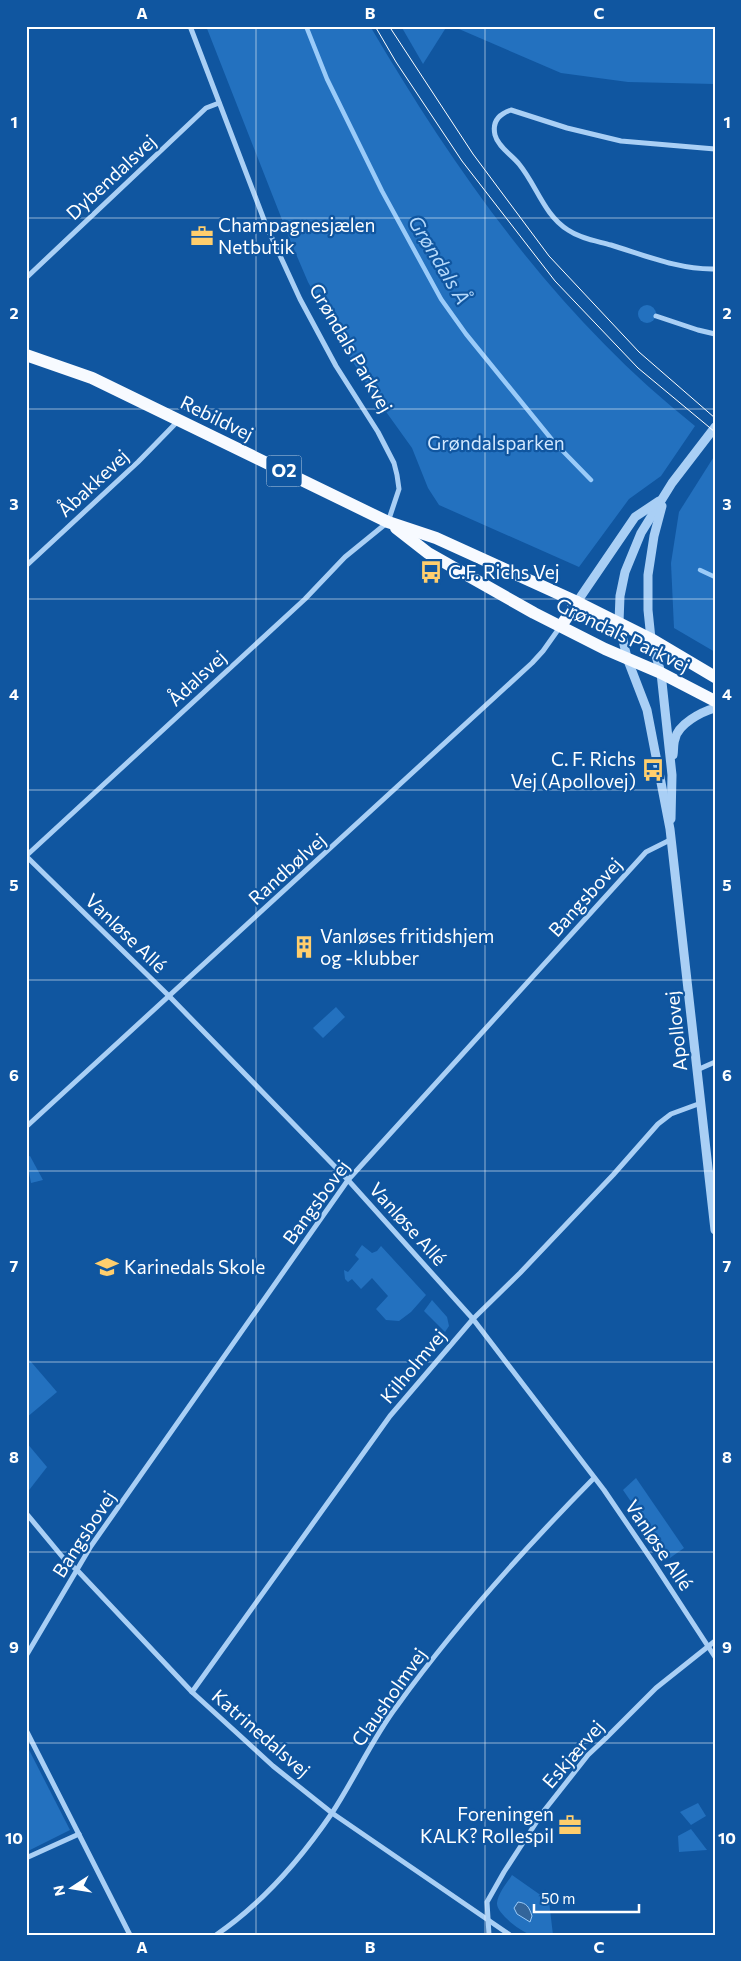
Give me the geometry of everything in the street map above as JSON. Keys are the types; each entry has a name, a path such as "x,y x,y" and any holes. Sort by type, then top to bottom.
{"main road":[{"name":"Rebildvej","path":"26,354 92,378 388,522"},
{"name":"Grøndals Parkvej","path":"388,522 436,538 620,622 715,677"},
{"name":"Grøndals Parkvej","path":"388,522 428,553 561,626 661,673 715,701"},
{"path":"561,626 577,602"}],"street":[{"name":"Grøndals Parkvej","path":"190,26 266,224 300,299 336,366 378,432 394,463 399,489 388,522"},
{"name":"Dybendalsvej","path":"26,278 206,108 219,102"},
{"path":"715,149 621,141 566,128 511,110 500,115 494,126 497,141 519,164 530,179 555,221 567,230 582,237 669,262 705,270 715,269"},
{"path":"656,316 715,334"},
{"name":"Åbakkevej","path":"26,566 138,462 179,420"},
{"path":"620,622 620,596 625,572 641,533 684,468 715,427"},
{"path":"577,602 635,517 664,499"},
{"path":"661,673 651,639 648,575 654,536 664,499"},
{"name":"Ådalsvej","path":"26,856 305,599 345,557 388,522"},
{"name":"Apollovej","path":"620,622 627,658 647,710 672,839 715,1230"},
{"name":"Randbølvej","path":"26,1127 532,663 561,626"},
{"name":"Apollovej","path":"661,673 672,775 673,807 670,829"},
{"name":"Apollovej","path":"672,775 675,737 689,720 715,708"},
{"name":"Bangsbovej","path":"26,1656 91,1546 348,1180 646,852 672,839"},
{"name":"Vanløse Allé","path":"26,856 169,996 348,1180 473,1319 594,1478 653,1562 715,1657"},
{"path":"697,1070 715,1062"},
{"name":"Kilholmvej","path":"192,1692 390,1416 473,1319 546,1245 658,1124 671,1114 701,1103"},
{"name":"Clausholmvej","path":"216,1935 235,1922 271,1891 332,1812 395,1708 473,1608 532,1540 594,1478"},
{"name":"Katrinedalsvej","path":"26,1513 64,1560 77,1570 192,1692 273,1766 332,1812 510,1935"},
{"path":"708,1645 715,1641"},
{"name":"Eskjærvej","path":"489,1935 487,1902 543,1812 588,1755 656,1688 708,1645"},
{"path":"26,1730 130,1935"},
{"path":"26,1858 79,1834"}],"green space":[{"name":"Grøndalsparken","path":"206,26 370,26 439,137 514,241 555,291 599,338 645,383 695,426 661,476 629,499 579,567 439,505 428,488 412,448 369,388 308,282"},
{"path":"401,26 447,26 423,64"},
{"path":"452,26 715,26 715,84 628,82 561,73"},
{"path":"643,305 651,305 656,310 654,321 643,323 638,318 638,310"},
{"path":"715,455 715,652 674,628 671,563 679,512"},
{"path":"336,1007 345,1017 323,1038 313,1028"},
{"path":"30,1156 43,1180 31,1183 26,1157"},
{"path":"362,1245 372,1253 381,1246 426,1295 411,1312 399,1321 386,1320 376,1309 388,1296 372,1278 361,1289 352,1279 348,1282 345,1279 344,1270 348,1272 359,1259 355,1255"},
{"path":"432,1300 447,1317 449,1326 445,1332 424,1311"},
{"path":"26,1356 57,1392 26,1418"},
{"path":"26,1442 47,1467 26,1494"},
{"path":"636,1478 684,1548 670,1558 623,1490"},
{"path":"26,1744 70,1830 26,1852"},
{"path":"698,1803 706,1816 691,1825 680,1812"},
{"path":"691,1829 707,1850 679,1852 678,1836"},
{"path":"512,1875 549,1901 553,1935 531,1935 515,1926 500,1912 497,1903 498,1899"}],"shaded area":[{"path":"518,1902 526,1904 529,1908 532,1916 530,1922 517,1914 514,1908"}],"waterway":[{"name":"Grøndals Å","path":"306,26 327,79 382,191 441,299 466,334 553,441 591,480"},
{"name":"Grøndals Å","path":"700,570 715,577"}],"tram line":[{"path":"375,26 396,62 462,161 555,281 638,368 715,432"},
{"path":"389,26 473,154 549,256 639,352 715,418"}],"place":[{"name":"Champagnesjælen Netbutik","path":"202,236"},
{"name":"C.F. Richs Vej","path":"431,572"},
{"name":"C. F. Richs Vej (Apollovej)","path":"653,770"},
{"name":"Vanløses fritidshjem og -klubber","path":"304,947"},
{"name":"Karinedals Skole","path":"107,1267"},
{"name":"Foreningen KALK? Rollespil","path":"570,1825"}]}
